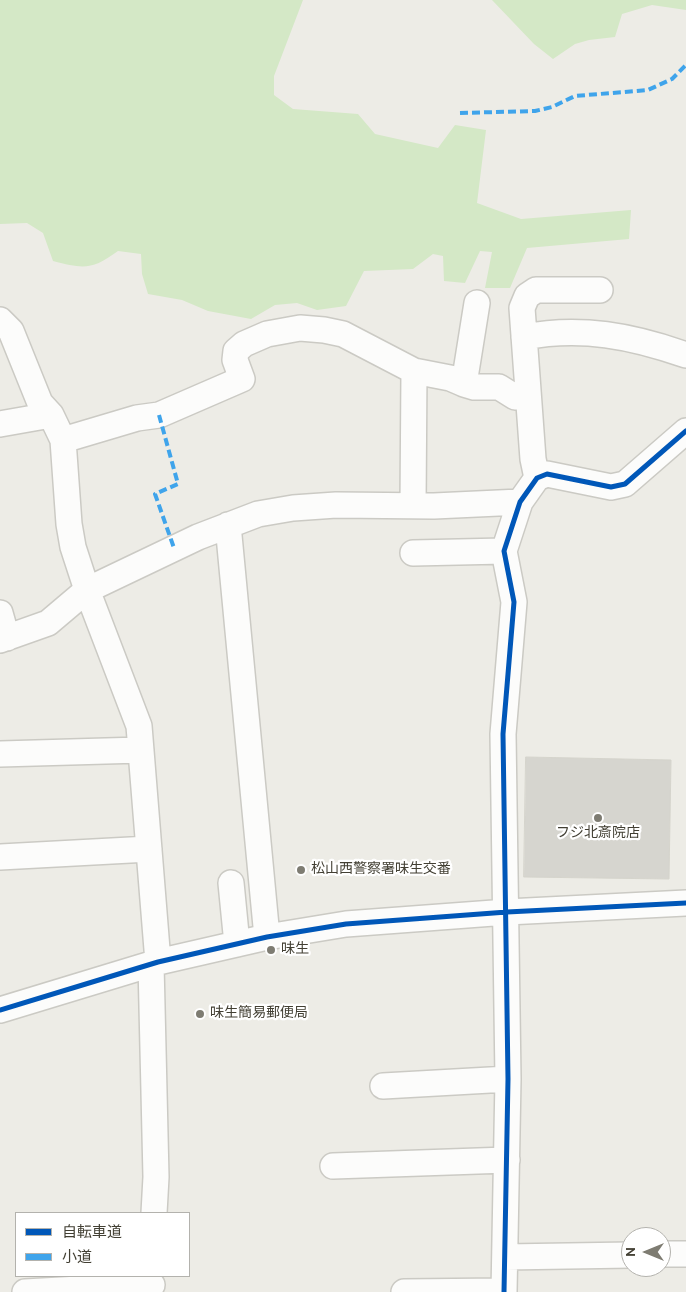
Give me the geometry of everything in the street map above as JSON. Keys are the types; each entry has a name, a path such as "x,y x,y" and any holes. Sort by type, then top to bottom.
{"street":[{"path":"538,478 533,459 522,308 526,296 536,290 600,290"},
{"path":"464,384 477,303"},
{"path":"0,320 11,331 9,354 40,404 50,415 63,440 72,539 87,590 139,726 155,963 156,1177 154,1212"},
{"path":"63,440 137,418 159,415 242,379 235,360 236,351 244,344 267,334 300,328 343,334 414,371 450,378 474,386 499,387 515,397 528,397"},
{"path":"524,337 549,332 580,332 618,336 686,354"},
{"path":"413,506 414,371"},
{"path":"0,424 50,415"},
{"path":"404,1292 504,1291 508,1079 503,734 514,602 504,551 520,502 538,478 546,474 611,486 625,484 683,441"},
{"path":"0,613 4,639 48,622 87,590 198,537 258,514 293,508 336,505 413,506 520,502"},
{"path":"228,525 267,937"},
{"path":"413,552 504,551"},
{"path":"0,754 140,750"},
{"path":"0,857 148,850"},
{"path":"231,882 237,944"},
{"path":"0,1010 155,963 267,937 346,924 507,912 686,903"},
{"path":"383,1086 508,1079"},
{"path":"333,1166 507,1160"},
{"path":"671,1254 686,1254"},
{"path":"505,1257 621,1255"},
{"path":"25,1292 152,1284"}],"green space":[{"path":"0,0 303,0 274,76 274,95 293,109 358,114 375,134 438,148 455,125 486,130 477,203 521,219 631,210 629,239 527,248 510,288 485,288 492,252 480,251 465,283 444,281 443,256 433,254 413,269 364,271 346,306 317,310 297,303 275,305 251,319 208,311 182,300 148,294 142,274 141,254 118,251 101,262 87,266 53,261 43,233 27,223 0,224"},
{"path":"492,0 686,0 686,10 652,5 622,14 615,37 589,40 575,44 553,59 534,44"}],"building":[{"name":"フジ北斎院店","path":"526,757 671,760 669,879 524,877"}],"marked path":[{"path":"460,113 535,111 552,107 575,96 648,90 672,79 686,65"},
{"path":"159,415 178,484 155,494 174,548"}],"cycle path":[{"path":"504,1292 508,1079 503,734 514,602 504,551 520,502 537,478 547,474 611,487 625,484 686,431"},
{"path":"0,1010 158,962 267,937 346,924 507,912 686,903"}],"place":[{"name":"フジ北斎院店","path":"598,818"},
{"name":"松山西警察署味生交番","path":"301,870"},
{"name":"味生","path":"271,950"},
{"name":"味生簡易郵便局","path":"200,1014"}]}
